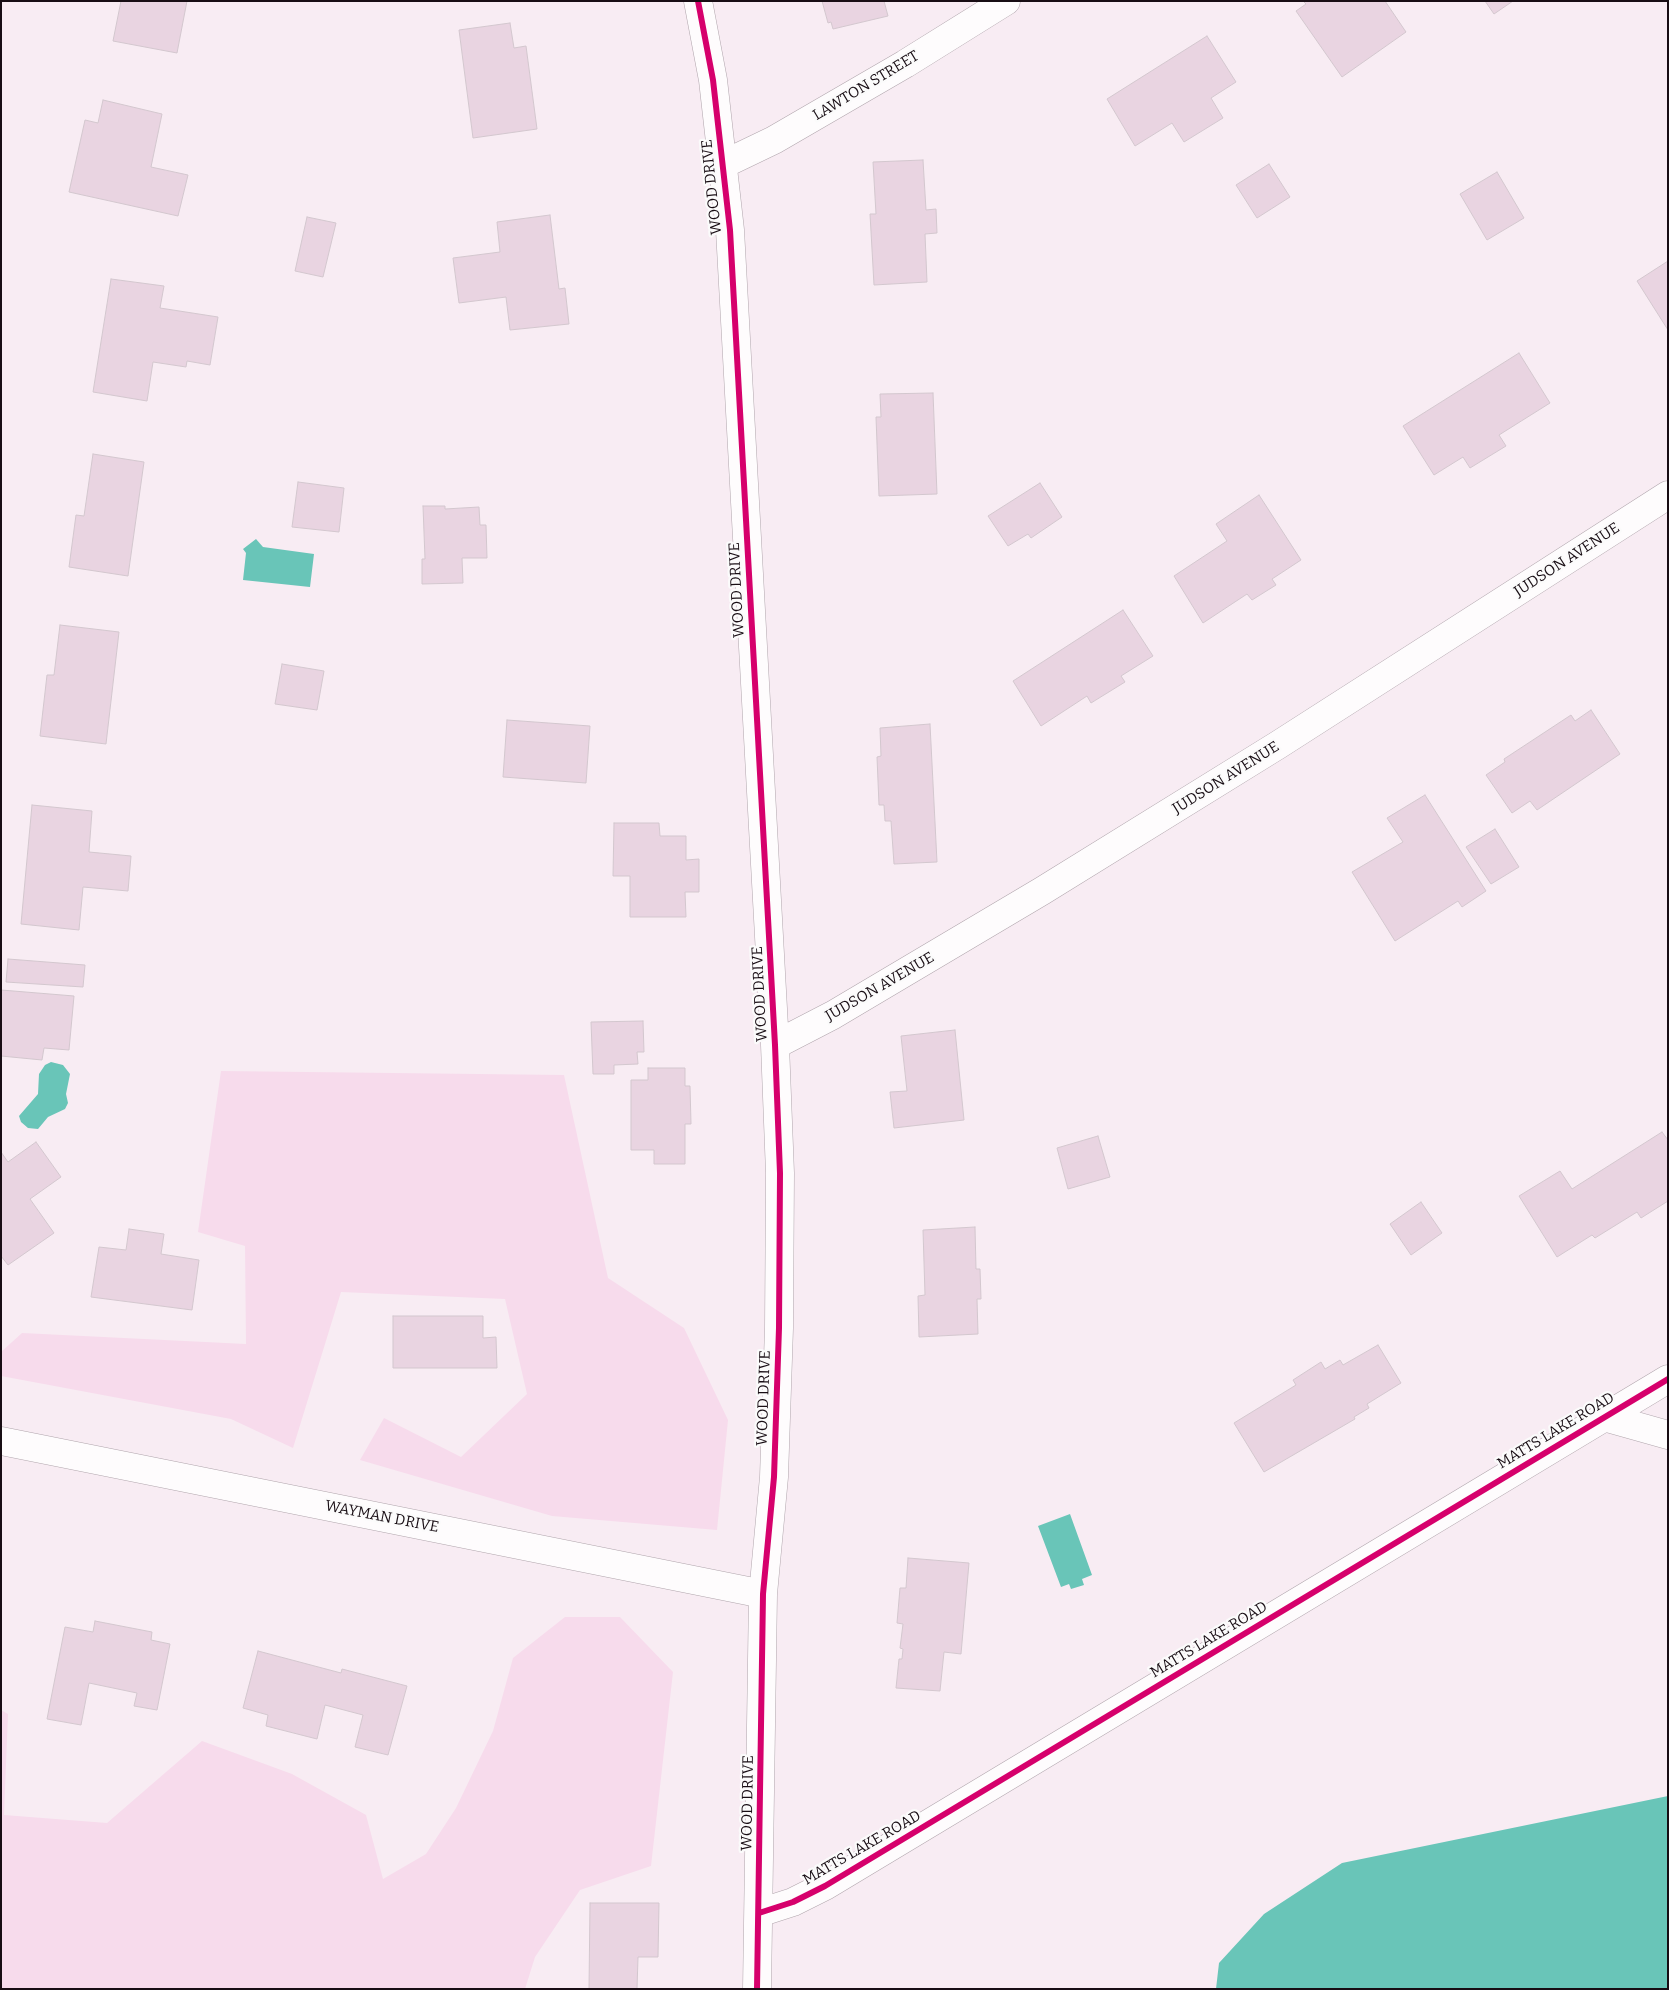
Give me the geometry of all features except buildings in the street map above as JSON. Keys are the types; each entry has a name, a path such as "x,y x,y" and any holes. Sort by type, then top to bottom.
{"street":[{"name":"WOOD DRIVE","path":"698,1 713,80 730,230 775,1045 780,1173 779,1328 774,1478 763,1594 757,1989"},
{"name":"LAWTON STREET","path":"722,165 774,140 905,64 1006,1"},
{"name":"JUDSON AVENUE","path":"775,1045 833,1015 1050,886 1278,746 1668,495"},
{"name":"MATTS LAKE ROAD","path":"759,1913 793,1902 825,1886 1668,1379"},
{"path":"1604,1417 1668,1435"},
{"name":"WAYMAN DRIVE","path":"1,1441 763,1594"}],"shaded area":[{"path":"256,539 263,547 314,554 310,587 243,580 246,553 243,549"},
{"path":"51,1062 63,1065 70,1074 66,1094 68,1103 65,1109 48,1117 38,1129 28,1128 21,1122 19,1116 38,1094 39,1074 45,1065"},
{"path":"221,1071 564,1075 608,1278 684,1328 728,1420 717,1530 552,1516 360,1460 384,1418 461,1457 527,1394 505,1299 341,1292 293,1448 231,1419 1,1376 1,1352 22,1333 246,1344 245,1246 198,1232"},
{"path":"1070,1514 1092,1575 1082,1579 1084,1585 1071,1589 1069,1584 1061,1587 1038,1526"},
{"path":"565,1617 620,1617 673,1672 651,1866 580,1890 535,1957 525,1989 1,1989 1,1710 8,1714 4,1815 107,1823 202,1741 292,1774 366,1815 383,1879 426,1854 456,1808 493,1731 513,1658"},
{"path":"1668,1796 1668,1989 1216,1989 1219,1963 1264,1914 1342,1863"}],"cycle path":[{"path":"698,1 713,80 730,230 775,1045 780,1173 779,1328 774,1477 763,1594 757,1989"},
{"path":"759,1913 793,1902 825,1886 1668,1379"}]}
